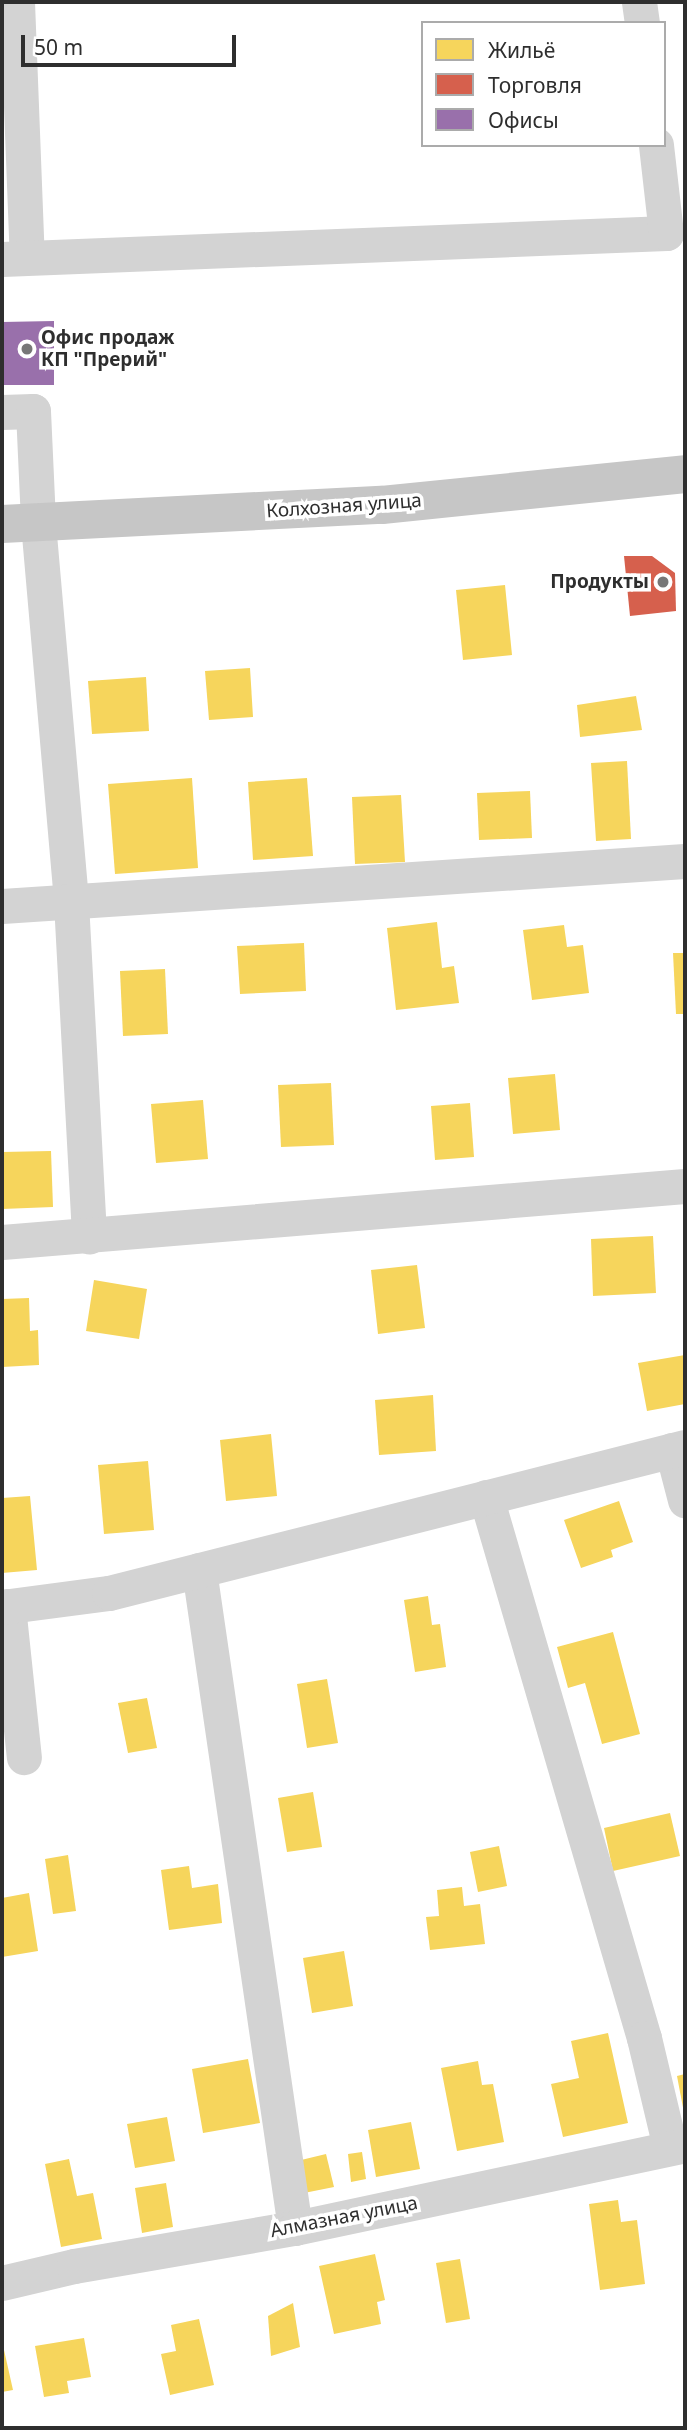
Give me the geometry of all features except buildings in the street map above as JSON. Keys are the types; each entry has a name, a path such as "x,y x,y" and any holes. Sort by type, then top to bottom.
{"main road":[{"name":"Колхозная улица","path":"20,524 383,505 685,474"}],"street":[{"path":"17,2 15,258 666,233 656,147"},
{"path":"639,2 642,21"},
{"path":"2,412 33,411 20,524 71,902 89,1237"},
{"path":"2,906 685,861"},
{"path":"2,1242 89,1237 685,1186"},
{"path":"24,1757 5,1606 109,1593 678,1449 685,1500"},
{"path":"486,1497 678,2146"},
{"path":"199,1570 295,2228"},
{"name":"Алмазная улица","path":"2,2283 74,2266 295,2228 678,2146"}],"place":[{"name":"Офис продаж КП \"Прерий\"","path":"27,349"},
{"name":"Продукты","path":"663,582"}]}
